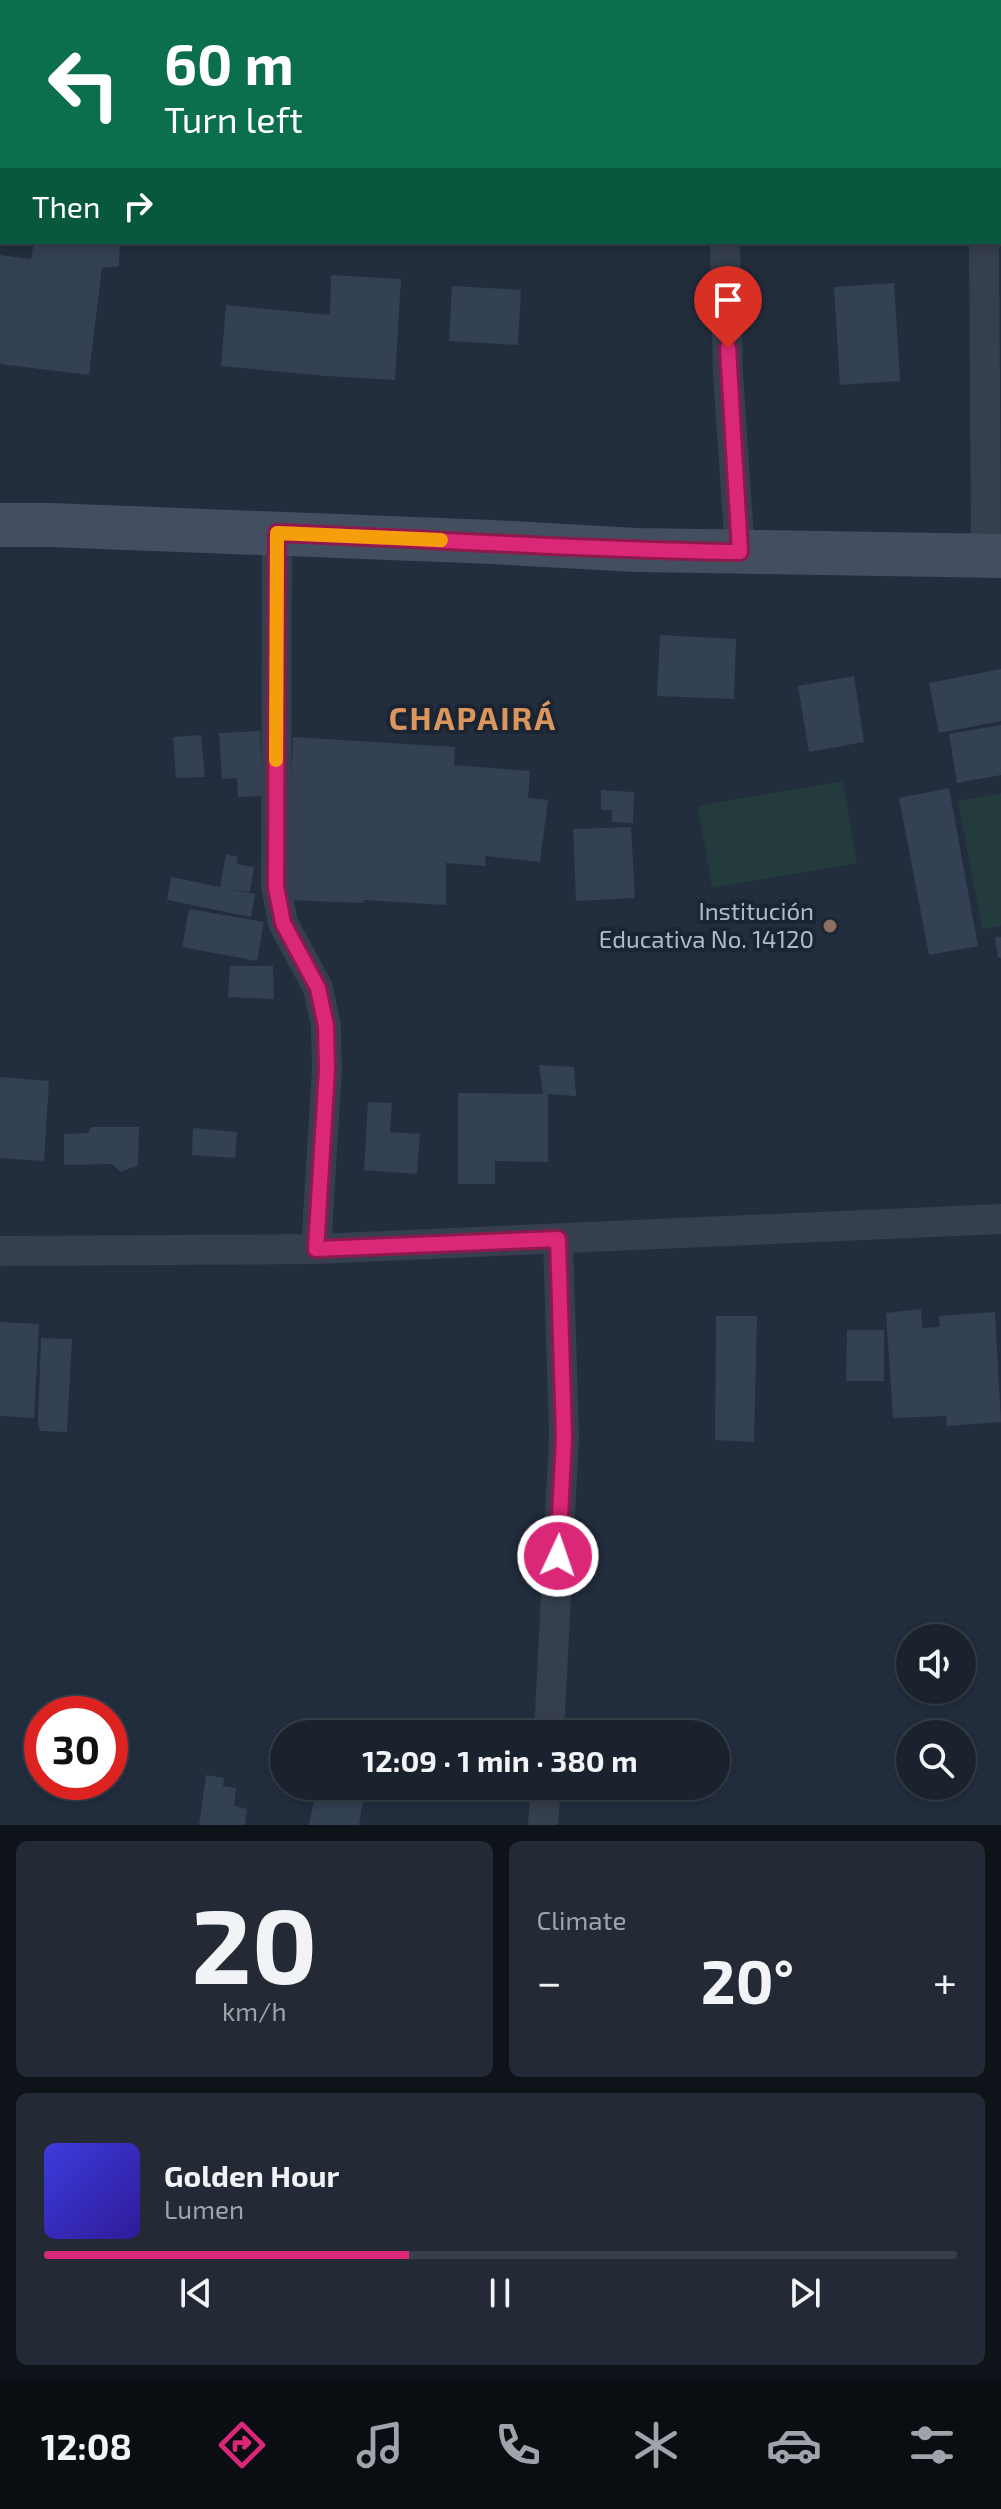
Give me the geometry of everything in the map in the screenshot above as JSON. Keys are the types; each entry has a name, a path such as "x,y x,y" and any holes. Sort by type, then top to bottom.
{"main road":[{"path":"0,525 277,533 636,550 994,556"}],"street":[{"path":"725,244 728,374 740,552"},
{"path":"984,244 994,556"},
{"path":"277,533 276,887 283,923 318,988 326,1026 327,1070 316,1249"},
{"path":"0,1251 316,1249 1001,1219"},
{"path":"550,1720 564,1437 558,1239"},
{"path":"543,1825 545,1800"}],"green space":[{"path":"843,781 857,863 712,888 698,806"},
{"path":"1001,793 1001,926 982,929 958,801"}],"building":[{"path":"34,244 120,244 119,266 102,268 89,375 0,364 0,255 31,259"},
{"path":"331,275 401,279 395,380 221,366 226,305 330,315"},
{"path":"894,283 900,381 840,385 834,287"},
{"path":"452,286 521,290 518,345 449,341"},
{"path":"660,635 736,639 734,699 657,696"},
{"path":"1001,669 1001,721 939,733 929,683"},
{"path":"854,676 864,742 809,752 798,686"},
{"path":"1001,725 1001,775 957,783 949,734"},
{"path":"260,731 263,796 238,797 237,778 222,779 219,733"},
{"path":"201,735 205,777 176,778 173,737"},
{"path":"293,737 455,747 454,765 530,771 528,798 548,800 540,862 485,856 486,866 446,863 446,905 363,900 364,903 286,900"},
{"path":"949,788 978,946 929,955 899,798"},
{"path":"601,790 634,792 633,823 612,822 612,810 601,810"},
{"path":"631,827 635,898 576,901 573,829"},
{"path":"226,854 238,857 237,864 254,867 250,892 228,889 255,894 251,917 167,900 171,877 220,887"},
{"path":"189,909 264,922 257,961 182,947"},
{"path":"1001,937 1001,958 998,958 995,938"},
{"path":"230,966 273,966 274,999 228,997"},
{"path":"539,1065 574,1067 576,1096 548,1094 548,1162 495,1161 495,1184 458,1184 458,1093 543,1094"},
{"path":"0,1077 49,1081 44,1161 0,1158"},
{"path":"368,1102 392,1103 390,1132 420,1134 417,1174 364,1170"},
{"path":"91,1127 139,1127 138,1165 121,1172 111,1164 64,1165 64,1134 88,1133"},
{"path":"193,1128 237,1132 235,1158 192,1155"},
{"path":"921,1309 922,1328 940,1327 939,1316 995,1312 1001,1422 947,1426 946,1416 893,1418 886,1313"},
{"path":"716,1316 757,1316 754,1442 715,1440"},
{"path":"0,1322 39,1324 34,1418 0,1416"},
{"path":"847,1330 884,1330 884,1381 846,1381"},
{"path":"41,1338 72,1339 67,1432 40,1431"},
{"path":"206,1775 224,1778 223,1786 236,1788 234,1806 247,1809 245,1825 199,1825"},
{"path":"314,1800 363,1800 359,1825 309,1825"}],"slow traffic":[{"path":"276,760 277,533 441,540"}],"place":[{"name":"Institución Educativa No. 14120","path":"830,926"}],"district":[{"name":"CHAPAIRÁ","path":"473,719"}],"route":[{"path":"558,1556 564,1437 558,1239 316,1249 327,1070 326,1026 318,988 283,923 276,887 277,533 740,552 728,348"}]}
